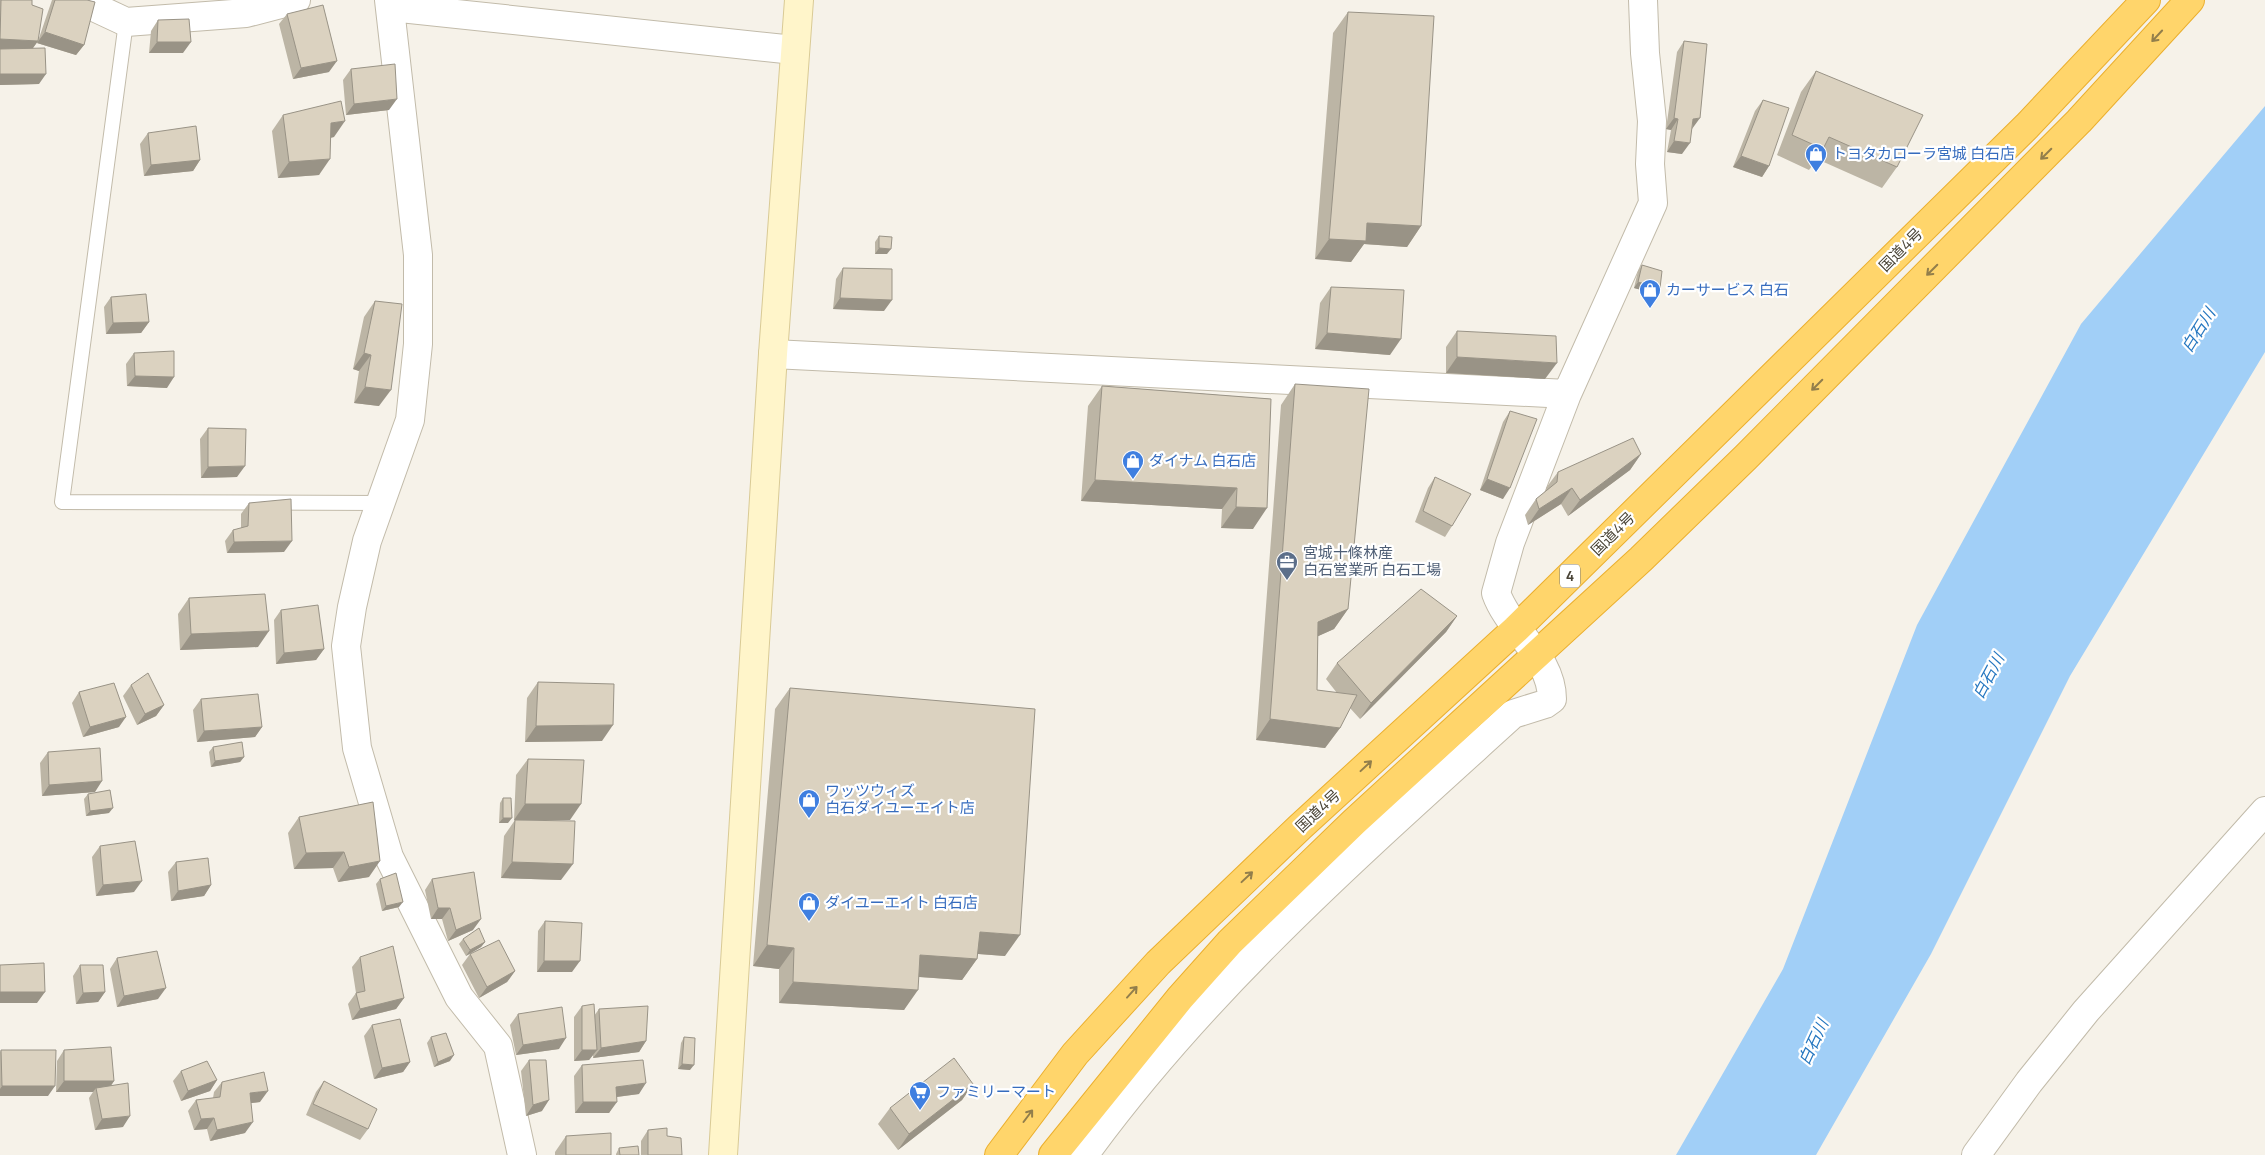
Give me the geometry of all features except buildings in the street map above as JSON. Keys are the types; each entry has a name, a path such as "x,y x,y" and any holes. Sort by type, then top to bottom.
{"highway":[{"name":"国道4号","path":"999,1155 1075,1054 1158,963 1272,854 1516,629 2027,126 2146,0"},
{"name":"4","path":"1053,1155 1136,1050 1230,942 1354,822 1641,558 1746,457 2078,121 2190,0"}],"street":[{"path":"79,0 126,22 246,13 296,0"},
{"path":"723,1155 794,50 799,0"},
{"path":"1084,1155 1165,1052 1304,906 1513,714 1545,704 1552,699 1552,690 1546,670 1516,629 1500,604 1496,592 1510,543 1567,394 1653,203 1650,164 1652,122 1645,53 1643,0"},
{"path":"522,1155 498,1046 459,997 389,857 356,748 346,646 352,607 367,541 410,420 418,344 418,255 390,3 794,50"},
{"path":"774,354 1567,394"},
{"path":"1976,1155 2029,1082 2086,1012 2265,811"}],"lane":[{"path":"126,22 62,502 380,503"}],"water":[{"name":"白石川","path":"2265,106 2265,352 2070,676 1931,954 1816,1155 1676,1155 1783,969 1917,625 2081,324"}],"place":[{"name":"トヨタカローラ宮城 白石店","path":"1816,173"},
{"name":"カーサービス 白石","path":"1650,309"},
{"name":"ダイナム 白石店","path":"1133,480"},
{"name":"宮城十條林産 白石営業所 白石工場","path":"1287,581"},
{"name":"ワッツウィズ 白石ダイユーエイト店","path":"809,819"},
{"name":"ダイユーエイト 白石店","path":"809,922"},
{"name":"ファミリーマート","path":"920,1111"}]}
